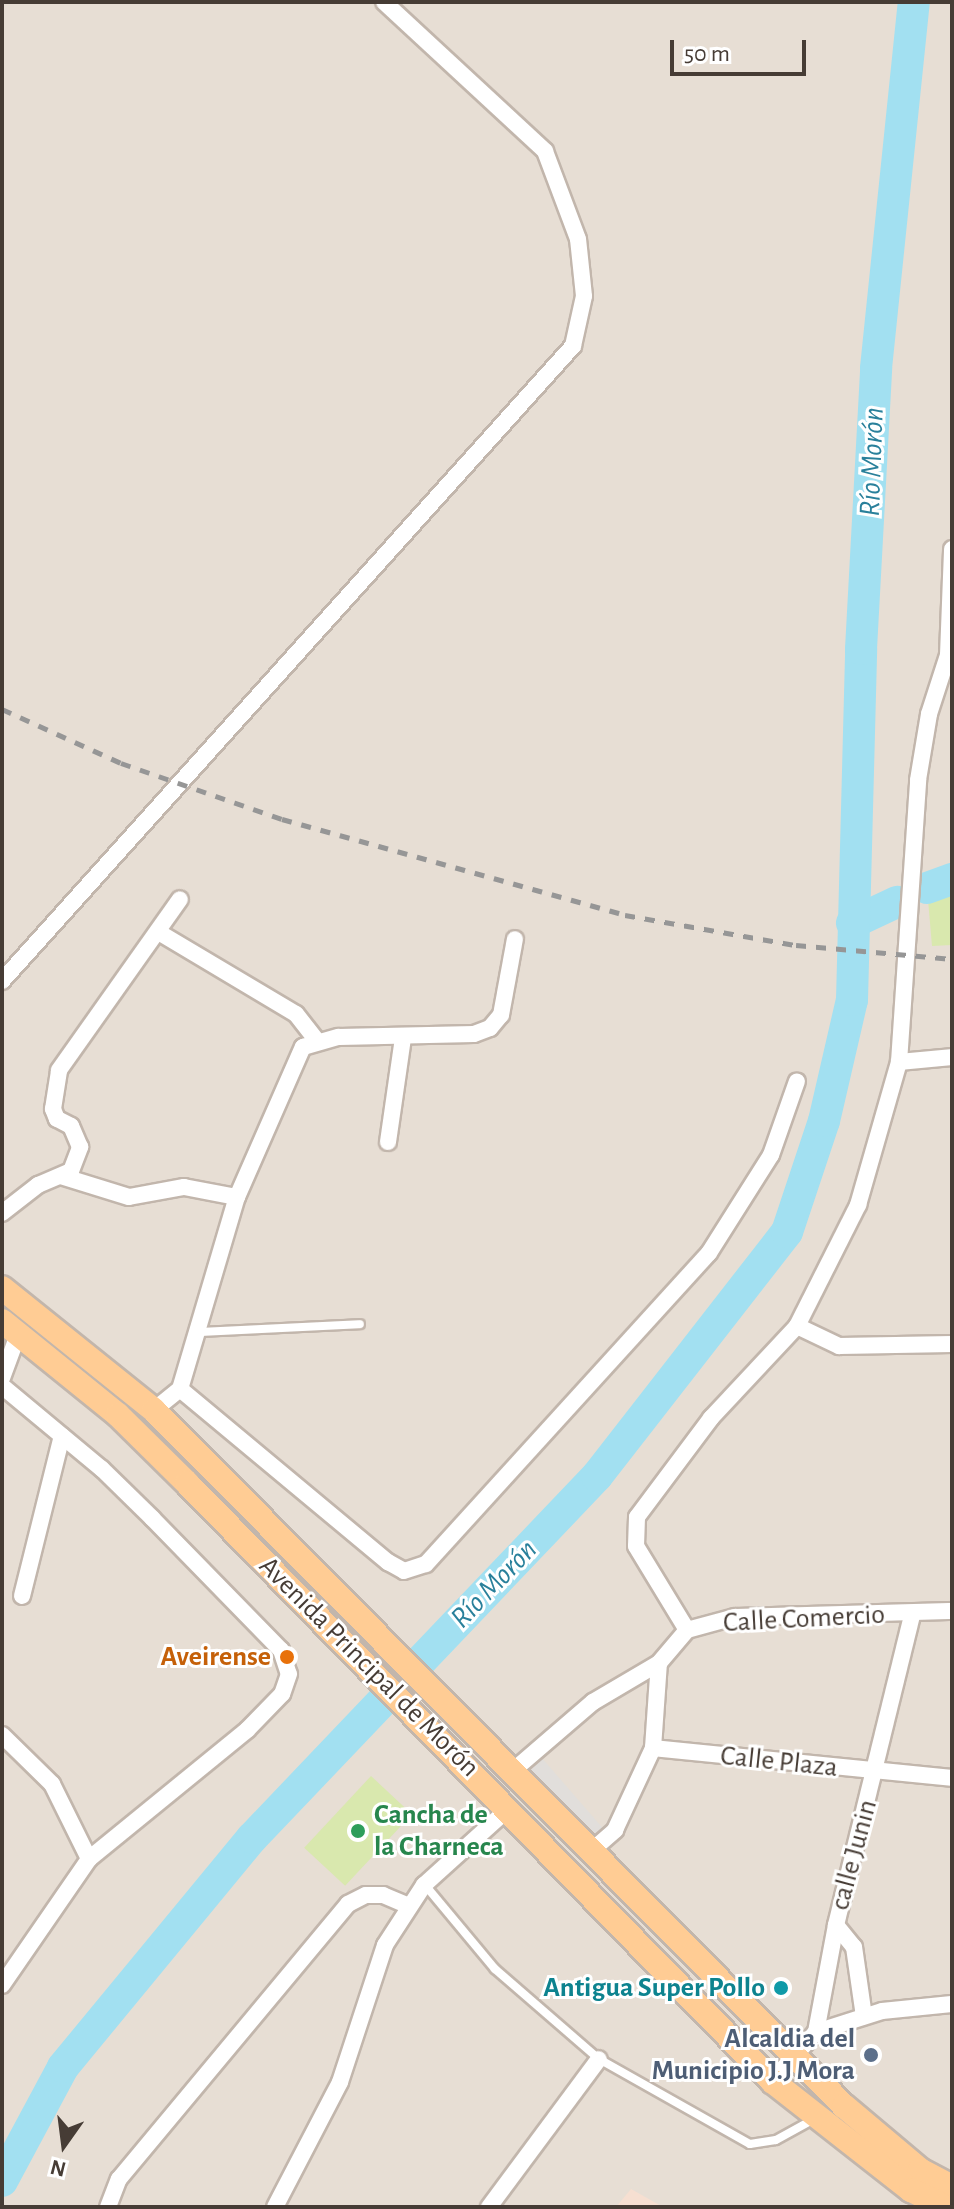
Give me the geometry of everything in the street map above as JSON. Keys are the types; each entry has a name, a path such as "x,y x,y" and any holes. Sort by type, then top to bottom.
{"main road":[{"name":"Avenida Principal de Morón","path":"2,1288 154,1410 515,1769 589,1853 844,2106 909,2161 952,2187"},
{"name":"Avenida Principal de Morón","path":"10,1326 118,1415 772,2081 814,2119 911,2190 946,2207"}],"street":[{"path":"2,981 573,346 584,296 578,239 545,151 384,2"},
{"path":"687,1630 636,1546 637,1517 711,1418 797,1326 858,1205 899,1062 918,780 929,714 950,656 952,549"},
{"path":"2,1213 38,1185 71,1171 80,1147 71,1126 57,1119 53,1109 59,1070 160,933 180,899"},
{"path":"160,933 296,1014 317,1041"},
{"path":"154,1410 180,1389 237,1197 303,1047 317,1041 403,1038 490,1028 501,1015 515,939"},
{"path":"388,1142 403,1038"},
{"path":"899,1062 952,1057"},
{"path":"180,1389 388,1562 404,1571 426,1564 709,1253 771,1155 797,1081"},
{"path":"61,1176 129,1197 184,1187 237,1197"},
{"path":"2,1378 10,1326"},
{"path":"797,1326 839,1346 952,1344"},
{"path":"2,1386 102,1469 281,1650 289,1674 282,1694 247,1730 89,1859 2,1985"},
{"path":"22,1596 62,1436"},
{"name":"Calle Comercio","path":"515,1769 593,1702 659,1663 687,1630 735,1617 840,1612 912,1615 952,1611"},
{"name":"calle Junin","path":"816,2032 836,1925 876,1773 912,1615"},
{"path":"589,1853 615,1830 653,1748 659,1663"},
{"path":"2,1735 52,1784 89,1859"},
{"name":"Calle Plaza","path":"653,1748 876,1773 952,1778"},
{"path":"275,2207 340,2082 385,1945 424,1885 508,1809"},
{"path":"108,2207 119,2179 348,1904 366,1895 383,1895 409,1906"},
{"path":"836,1925 854,1947 864,2016"},
{"path":"772,2081 816,2032 864,2016 952,2004"},
{"path":"489,2207 599,2059"}],"lane":[{"path":"199,1332 360,1324"},
{"path":"424,1885 495,1969 599,2059 750,2144 776,2140 814,2119"}],"shaded area":[{"path":"2,2 952,2 952,2207 2,2207"},
{"path":"541,1757 604,1829 587,1844 524,1771"},
{"path":"631,2189 663,2207 616,2207"}],"green space":[{"path":"952,878 952,945 932,946 927,888"},
{"name":"Cancha de la Charneca","path":"371,1776 412,1814 345,1886 304,1848"}],"waterway":[{"name":"Río Morón","path":"2,2181 63,2067 252,1838 597,1476 787,1232 824,1121 852,1000 861,649 876,368 914,2"},
{"path":"927,888 952,879"},
{"name":"Río Morón","path":"852,923 897,902"}],"railway":[{"path":"2,709 121,763 282,819 625,915 796,945 952,959"}],"place":[{"name":"Aveirense","path":"287,1657"},
{"name":"Cancha de la Charneca","path":"358,1831"},
{"name":"Antigua Super Pollo","path":"781,1988"},
{"name":"Alcaldia del Municipio J.J Mora","path":"871,2055"}]}
